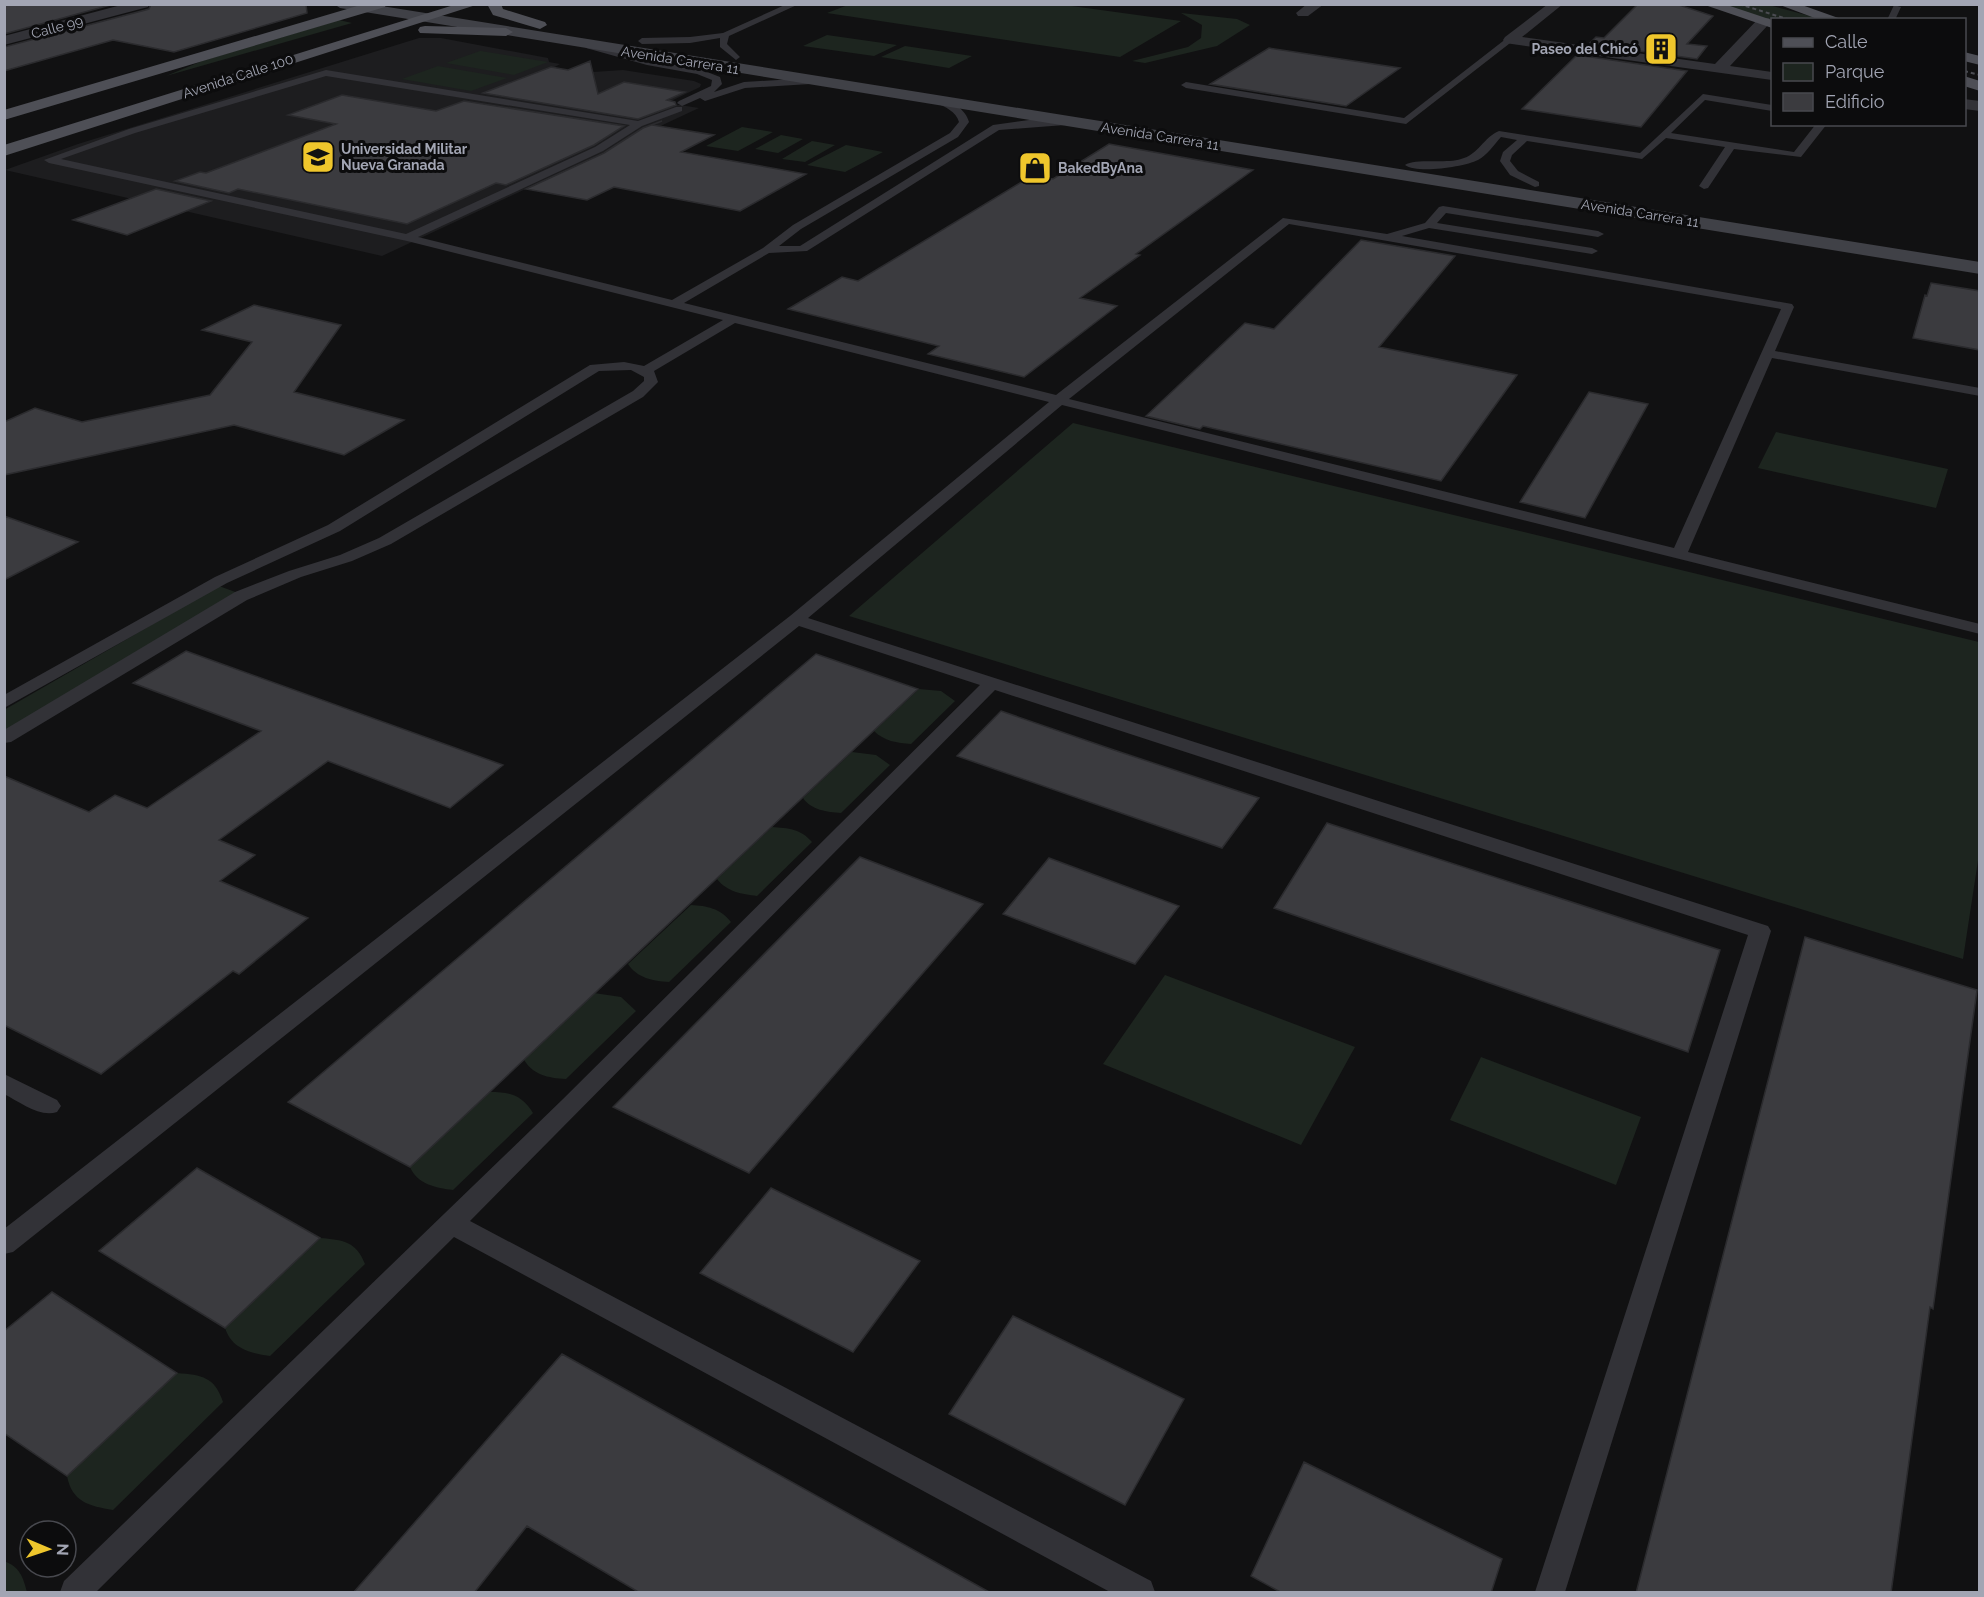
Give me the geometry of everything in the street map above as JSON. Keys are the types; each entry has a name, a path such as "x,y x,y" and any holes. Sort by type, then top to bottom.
{"main road":[{"name":"Avenida Carrera 11","path":"340,4 373,7 506,32 1980,268"},
{"name":"Avenida Carrera 11","path":"408,4 1980,255"},
{"name":"Avenida Calle 100","path":"4,150 473,4"},
{"path":"494,4 498,12 540,25"},
{"path":"1708,4 1768,22"},
{"path":"1783,4 1829,18"},
{"name":"Avenida Calle 100","path":"4,115 373,7"},
{"path":"376,34 430,30 506,32"}],"street":[{"name":"Calle 99","path":"4,41 143,4"},
{"path":"1303,13 1318,4"},
{"path":"1510,40 1557,4"},
{"path":"1719,68 1768,22"},
{"path":"1510,40 1771,76"}],"lane":[{"path":"642,41 696,40 725,35 795,4"},
{"path":"1891,18 1897,7"},
{"path":"725,35 723,45 736,57"},
{"path":"1185,85 1406,121 1510,40"},
{"path":"407,238 599,149 639,124 680,106 715,88 717,84 717,79 699,72 647,62 580,43"},
{"path":"639,124 326,73 132,131 49,160 407,238 1980,629"},
{"path":"680,106 744,85 810,81"},
{"path":"1410,165 1451,164 1467,161 1478,156 1499,134 1642,156 1703,97 1771,108"},
{"path":"674,304 768,250 797,227 954,135 964,122 963,117 954,108 939,101"},
{"path":"768,250 803,249 996,128 1029,123 1068,122"},
{"path":"1664,135 1797,155 1820,126"},
{"path":"1524,138 1507,154 1505,161 1514,173 1535,184"},
{"path":"1704,186 1731,145"},
{"path":"1429,225 1443,209 1598,234"},
{"path":"4,1244 796,620 1059,400 1287,220 1788,308 1679,554"},
{"path":"1386,237 1429,225 1592,251"},
{"path":"645,371 734,319"},
{"path":"1769,354 1980,392"},
{"path":"4,703 220,580 334,528 595,368 633,367 650,375 651,382 638,394 385,541 346,558 295,574 241,596 4,738"},
{"path":"796,620 1760,931 1550,1593"},
{"path":"75,1593 451,1223 991,684"},
{"path":"4,1083 49,1106"},
{"path":"451,1223 1140,1593"}],"shaded area":[{"name":"Universidad Militar Nueva Granada","path":"419,38 441,38 548,58 549,62 560,64 553,68 564,70 593,72 623,70 694,81 701,84 700,87 667,103 699,108 382,256 5,170 78,144"}],"green space":[{"path":"1057,4 1181,21 1120,57 827,13 848,5"},
{"path":"1721,5 1769,5 1817,18 1771,20"},
{"path":"1181,13 1237,19 1250,25 1217,46 1145,63 1132,61 1188,47 1201,38 1202,25"},
{"path":"339,20 352,23 166,76 202,61"},
{"path":"827,35 897,45 874,56 803,46"},
{"path":"905,46 972,56 949,68 881,57"},
{"path":"480,51 548,62 514,75 446,63"},
{"path":"438,66 507,78 471,91 402,79"},
{"path":"742,127 773,132 738,151 706,146"},
{"path":"781,135 803,139 778,153 755,149"},
{"path":"812,141 835,145 805,162 782,159"},
{"path":"846,145 883,152 845,172 807,165"},
{"path":"1073,423 1979,642 1979,854 1963,959 849,616"},
{"path":"1776,432 1948,469 1936,508 1758,468"},
{"path":"219,586 238,593 5,733 4,710"},
{"path":"919,689 941,691 955,701 911,744 891,741 874,731"},
{"path":"852,752 876,755 890,765 841,813 820,810 806,802 803,798"},
{"path":"772,827 799,832 812,842 757,896 735,892 725,887 717,879"},
{"path":"691,905 713,909 731,922 669,982 651,980 636,973 628,964"},
{"path":"1165,975 1355,1047 1301,1145 1103,1064"},
{"path":"594,993 621,997 636,1011 566,1079 553,1078 536,1072 523,1058"},
{"path":"1481,1057 1641,1117 1616,1185 1450,1120"},
{"path":"490,1092 520,1098 533,1113 453,1190 434,1186 417,1177 410,1167"},
{"path":"320,1238 348,1243 353,1246 365,1264 270,1356 243,1349 232,1341 225,1328"},
{"path":"177,1373 200,1376 212,1382 223,1402 113,1510 96,1507 77,1497 69,1485 67,1476"},
{"path":"4,1561 18,1571 18,1579 23,1579 27,1592 5,1592"}],"building":[{"path":"4,4 114,4 4,34"},
{"path":"151,4 306,4 307,13 174,52 113,40 4,71 4,47 149,9"},
{"path":"1638,4 1676,4 1713,16 1687,44 1707,46 1697,59 1589,44 1596,37 1604,38"},
{"path":"1269,48 1400,68 1346,106 1210,84"},
{"path":"1577,55 1687,71 1641,127 1522,109"},
{"path":"590,61 598,94 624,82 685,92 667,100 675,102 676,105 638,119 483,93 551,67 568,70"},
{"path":"342,95 436,111 464,101 624,126 594,145 506,185 496,183 407,224 238,189 229,193 175,181 200,172 206,173 336,124 288,115"},
{"path":"662,121 652,125 714,135 681,152 806,174 740,211 614,187 587,200 526,189 604,153 643,128"},
{"path":"1109,144 1253,170 1136,254 1140,255 1080,298 1117,306 1024,377 928,354 939,346 788,309 842,277 858,281 1033,175 1053,179"},
{"path":"156,189 211,201 127,235 73,220"},
{"path":"1361,240 1455,256 1379,347 1517,375 1441,481 1203,426 1200,429 1146,416 1245,323 1274,329"},
{"path":"1931,283 1980,291 1980,350 1913,338 1925,295 1927,296"},
{"path":"254,305 341,325 294,392 404,420 344,455 234,425 4,475 4,422 35,408 82,422 210,395 252,342 202,330"},
{"path":"1589,392 1648,404 1585,518 1520,502"},
{"path":"4,516 78,542 4,580"},
{"path":"186,651 503,765 450,808 328,761 219,840 255,855 220,881 308,918 239,974 233,971 101,1074 4,1025 4,776 89,812 115,795 147,808 261,731 133,683"},
{"path":"816,654 918,689 410,1167 288,1102"},
{"path":"1001,711 1259,798 1222,848 957,756"},
{"path":"1327,823 1720,950 1688,1052 1274,908"},
{"path":"860,857 983,904 749,1173 613,1107"},
{"path":"1049,858 1179,906 1135,964 1003,914"},
{"path":"1805,937 1977,990 1891,1593 1636,1593"},
{"path":"197,1168 320,1238 225,1328 99,1251"},
{"path":"771,1188 920,1261 853,1352 700,1273"},
{"path":"52,1292 177,1373 67,1476 4,1433 4,1331"},
{"path":"1013,1316 1184,1399 1125,1505 949,1414"},
{"path":"562,1354 991,1593 640,1593 527,1526 474,1593 353,1593"},
{"path":"1304,1462 1502,1559 1491,1593 1282,1593 1251,1576"}],"railway":[{"path":"1739,4 1784,18"},
{"path":"1966,72 1980,75"}],"place":[{"name":"Paseo del Chicó","path":"1661,49"},
{"name":"Universidad Militar Nueva Granada","path":"318,157"},
{"name":"BakedByAna","path":"1035,168"}]}
